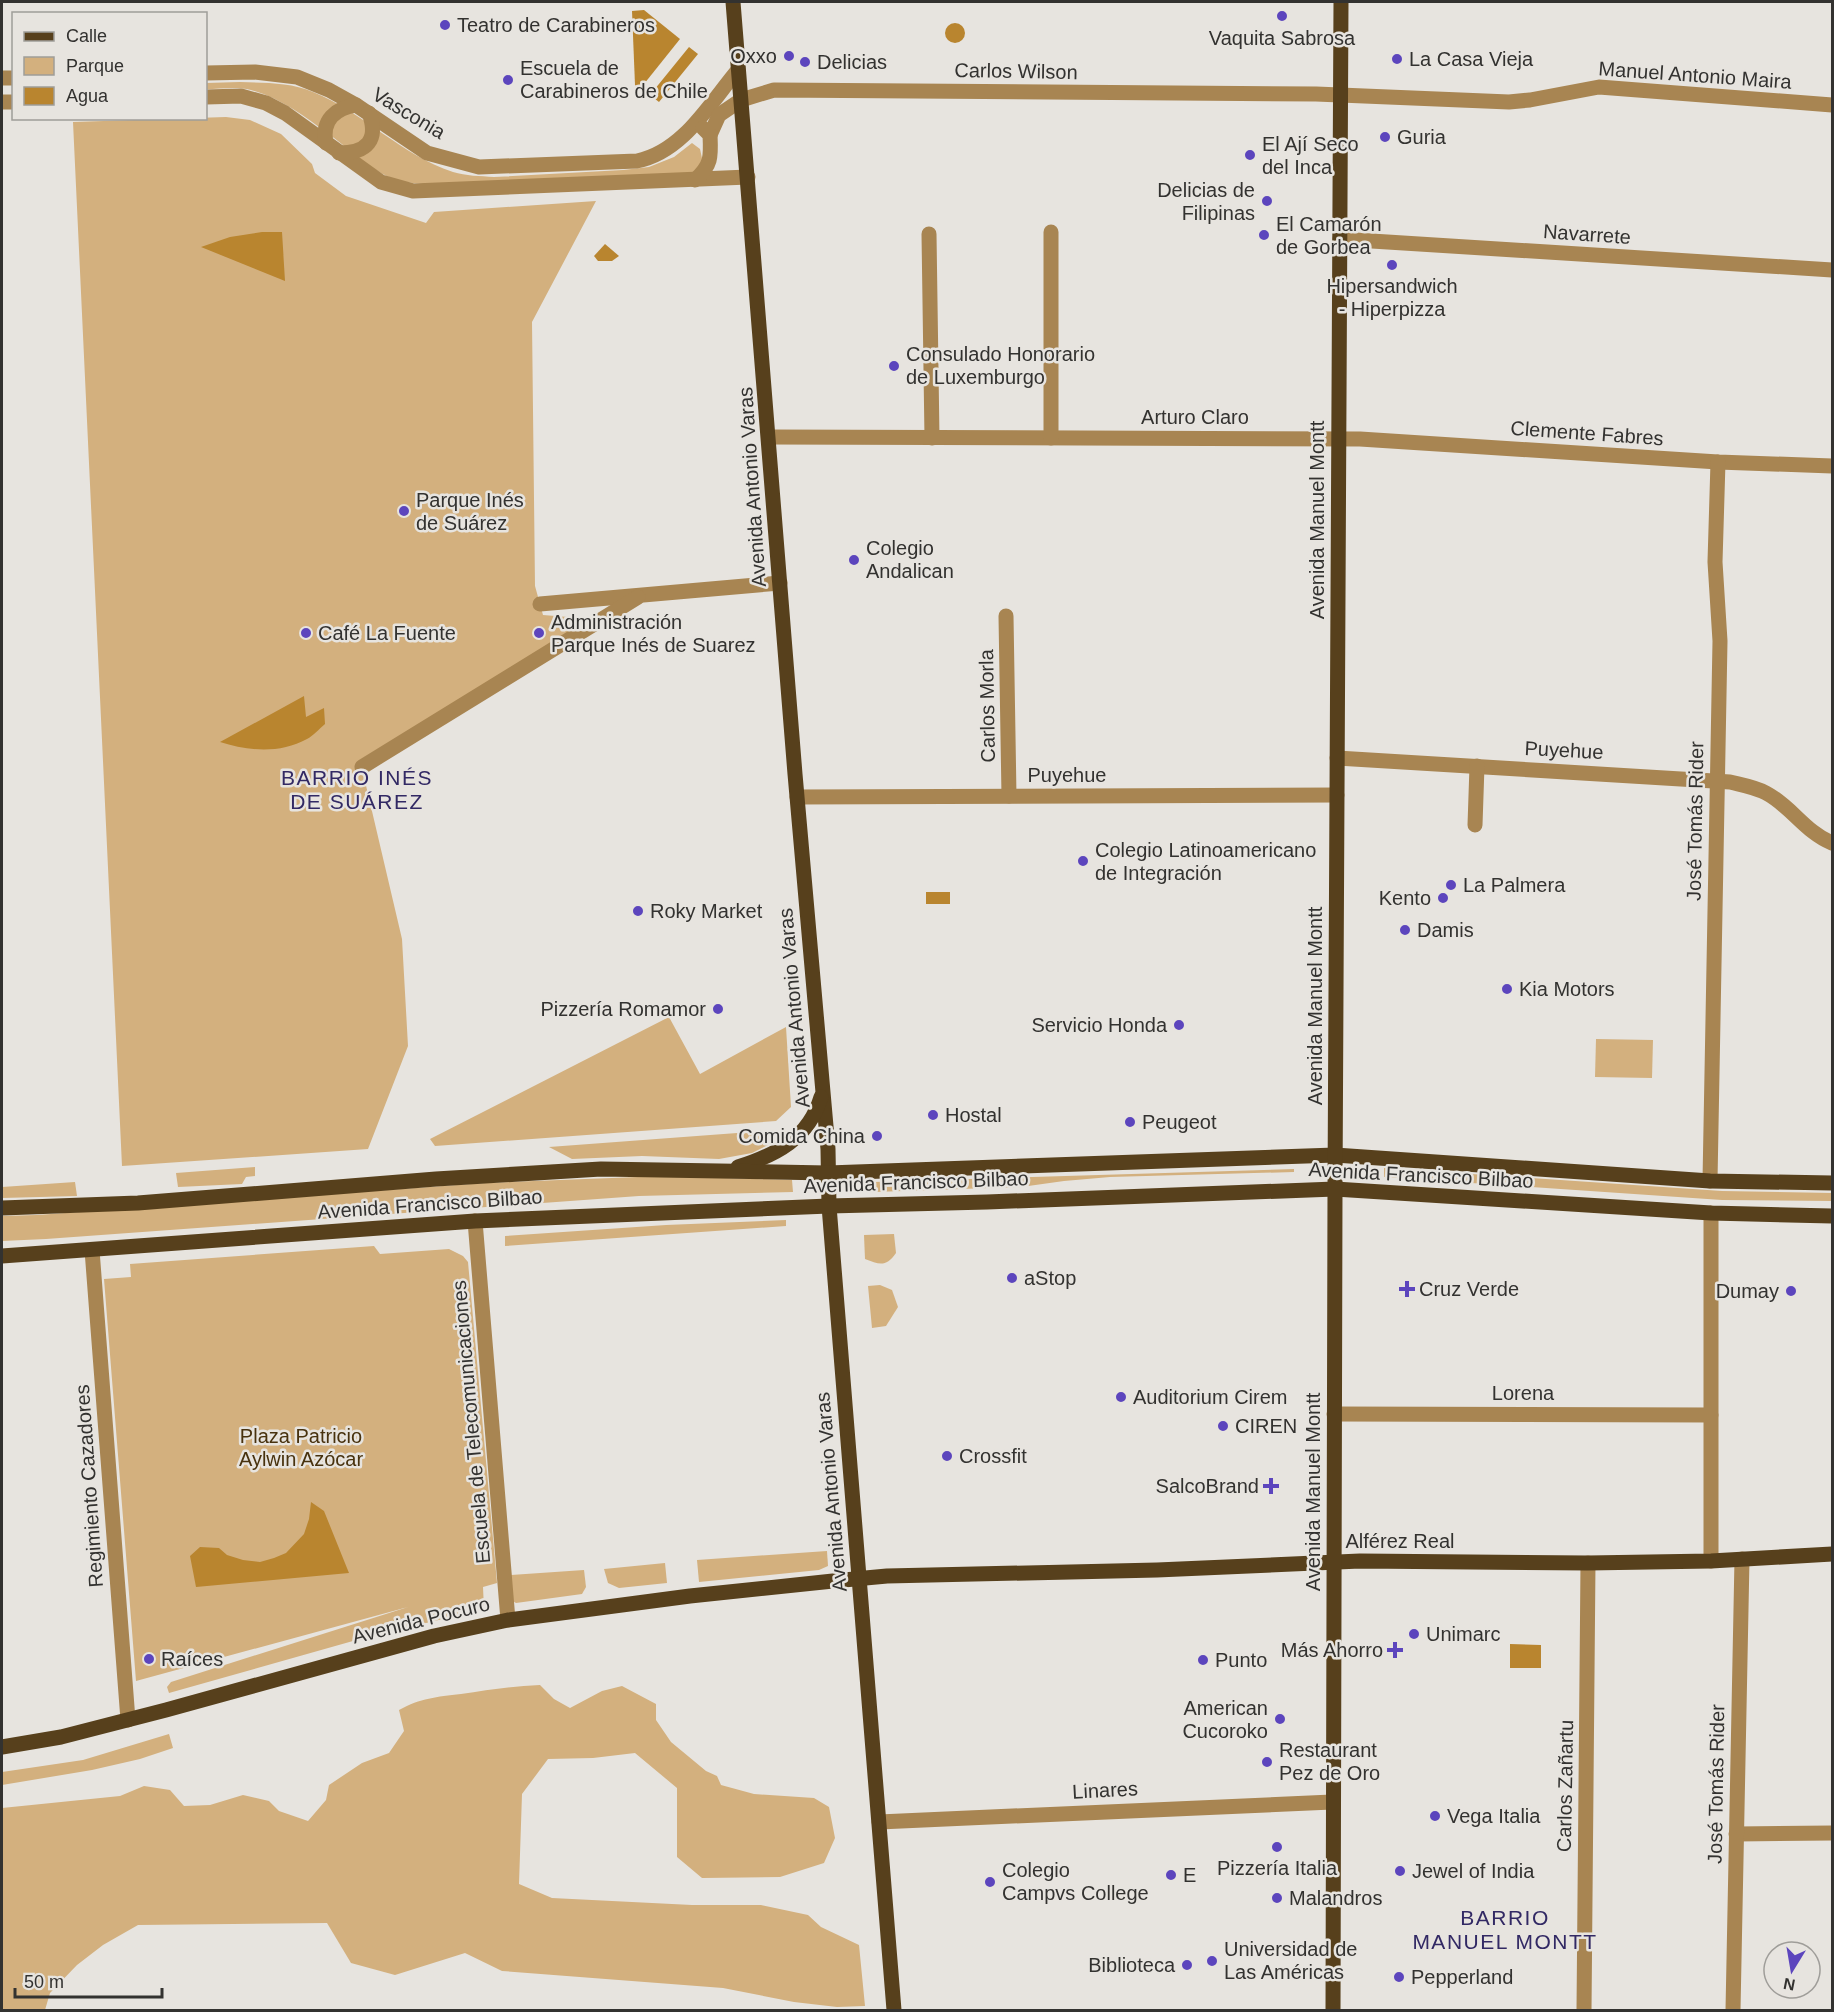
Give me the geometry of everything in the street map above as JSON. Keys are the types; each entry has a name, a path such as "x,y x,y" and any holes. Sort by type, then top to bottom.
{"main road":[{"name":"Avenida Antonio Varas","path":"733,2 823,1092 830,1206 894,2010"},
{"name":"Avenida Manuel Montt","path":"1333,2010 1332,1802 1341,2"},
{"path":"726,1170 765,1157 795,1140 811,1121 823,1092"},
{"name":"Avenida Francisco Bilbao","path":"2,1208 138,1203 436,1179 601,1169 828,1173 1335,1155 1710,1181 1833,1183"},
{"name":"Avenida Francisco Bilbao","path":"2,1256 475,1221 1335,1189 1712,1213 1833,1215"},
{"name":"Alférez Real","path":"859,1578 1334,1562 1588,1563 1833,1554"},
{"name":"Avenida Pocuro","path":"2,1747 61,1737 434,1636 508,1620 690,1596 859,1578"}],"street":[{"name":"Vasconia","path":"207,73 255,72 297,77 329,90 362,109 427,153 479,167 649,159 668,149 692,125 738,70"},
{"name":"Manuel Antonio Maira","path":"1341,95 1509,102 1599,87 1833,105"},
{"name":"Carlos Wilson","path":"710,135 719,115 741,100 774,90 1341,95"},
{"path":"207,97 241,96 257,99 285,113 381,182 413,191 748,177"},
{"path":"326,142 326,124 333,113 346,106 362,109 373,132 367,145 354,152 339,153"},
{"path":"692,125 704,129 710,135 711,159 705,171 695,180"},
{"path":"1051,438 1052,232"},
{"path":"930,234 932,438"},
{"name":"Navarrete","path":"1340,239 1833,270"},
{"name":"Arturo Claro","path":"769,437 1339,439"},
{"name":"Clemente Fabres","path":"1339,439 1718,462 1833,466"},
{"name":"José Tomás Rider","path":"1710,1181 1720,641 1715,562 1718,462"},
{"path":"540,604 780,583"},
{"path":"362,767 638,597"},
{"name":"Carlos Morla","path":"1006,616 1009,796"},
{"name":"Puyehue","path":"1337,758 1717,781 1743,785 1767,793 1809,830 1833,843"},
{"path":"1475,825 1477,766"},
{"name":"Puyehue","path":"797,797 1337,795"},
{"path":"1712,1213 1712,1560"},
{"name":"Escuela de Telecomunicaciones","path":"475,1221 508,1620"},
{"name":"Regimiento Cazadores","path":"92,1250 128,1720"},
{"name":"Lorena","path":"1334,1414 1711,1415"},
{"name":"José Tomás Rider","path":"1733,2010 1742,1559"},
{"name":"Carlos Zañartu","path":"1584,2010 1588,1563"},
{"name":"Linares","path":"879,1822 1332,1802"},
{"path":"1736,1834 1833,1833"}],"green space":[{"path":"207,83 268,83 313,92 331,100 434,165 463,174 494,177 649,167 674,157 692,143 700,149 703,163 694,175 423,184 407,182 391,178 374,169 310,120 262,93 234,88 207,89"},
{"name":"Parque Inés de Suárez","path":"207,118 250,120 281,134 312,164 315,173 346,196 426,223 434,212 596,201 532,322 535,586 543,615 593,619 360,760 402,939 408,1046 368,1149 122,1166 73,122 207,120"},
{"path":"669,1017 700,1074 786,1027 791,1107 776,1121 435,1146 430,1139"},
{"path":"1596,1039 1653,1040 1652,1078 1595,1077"},
{"path":"776,1130 780,1139 752,1153 719,1159 642,1156 572,1159 549,1147"},
{"path":"255,1167 255,1176 246,1177 242,1184 178,1187 176,1173"},
{"path":"1384,1168 1722,1191 1832,1193 1832,1201 1722,1200 1384,1177"},
{"path":"1294,1169 1294,1172 1110,1177 1021,1187 874,1192 874,1182"},
{"path":"663,1176 792,1180 793,1192 639,1196 2,1241 2,1216 485,1183"},
{"path":"75,1182 77,1196 2,1198 2,1187"},
{"path":"786,1220 786,1226 505,1246 505,1236 666,1225"},
{"path":"894,1234 896,1253 889,1261 882,1264 865,1259 864,1235"},
{"name":"Plaza Patricio Aylwin Azócar","path":"374,1246 380,1254 449,1249 463,1256 468,1262 497,1583 483,1587 484,1609 360,1639 169,1693 167,1687 171,1682 408,1607 136,1681 104,1279 131,1277 130,1264"},
{"path":"880,1285 892,1290 898,1307 886,1326 872,1328 868,1286"},
{"path":"827,1551 828,1566 819,1570 699,1582 697,1560"},
{"path":"665,1563 667,1583 619,1588 608,1583 604,1569"},
{"path":"584,1570 586,1587 582,1594 516,1603 511,1600 511,1575"},
{"path":"540,1685 554,1699 570,1708 602,1691 622,1686 656,1704 656,1720 671,1742 706,1771 717,1776 721,1785 754,1794 814,1798 829,1807 835,1838 824,1863 780,1877 702,1878 677,1857 677,1788 635,1753 593,1758 548,1759 522,1794 519,1884 552,1898 692,1905 761,1905 808,1915 821,1927 859,1945 865,2006 837,2007 794,2002 723,1988 502,1971 465,1953 395,1975 351,1963 327,1923 138,1925 103,1945 77,1965 50,1993 45,2010 2,2010 2,1808 120,1796 144,1786 170,1790 184,1806 210,1805 243,1795 269,1801 279,1811 308,1821 326,1800 329,1785 362,1763 389,1753 404,1731 399,1710 422,1700 436,1697"},
{"path":"169,1734 173,1748 140,1759 92,1770 2,1785 2,1772 83,1760"}],"water":[{"path":"644,10 680,39 640,89 635,85 632,11"},
{"path":"951,23 959,23 965,29 965,37 959,43 951,43 945,37 945,29"},
{"path":"689,47 698,54 659,102 650,95"},
{"path":"262,232 282,232 285,281 201,247 230,237"},
{"path":"605,244 619,256 612,261 598,261 594,256"},
{"path":"304,696 306,717 324,708 325,724 307,739 286,747 264,750 220,742"},
{"path":"926,892 950,892 950,904 926,904"},
{"path":"311,1502 324,1511 349,1573 196,1587 190,1556 200,1547 219,1548 227,1555 243,1560 260,1562 274,1558 286,1553 304,1534"},
{"path":"1510,1644 1541,1645 1541,1668 1510,1668"}],"place":[{"name":"Vaquita Sabrosa","path":"1282,16"},
{"name":"Teatro de Carabineros","path":"445,25"},
{"name":"Oxxo","path":"789,56"},
{"name":"La Casa Vieja","path":"1397,59"},
{"name":"Delicias","path":"805,62"},
{"name":"Escuela de Carabineros de Chile","path":"508,80"},
{"name":"Guria","path":"1385,137"},
{"name":"El Ají Seco del Inca","path":"1250,155"},
{"name":"Delicias de Filipinas","path":"1267,201"},
{"name":"El Camarón de Gorbea","path":"1264,235"},
{"name":"Hipersandwich - Hiperpizza","path":"1392,265"},
{"name":"Consulado Honorario de Luxemburgo","path":"894,366"},
{"name":"Parque Inés de Suárez","path":"404,511"},
{"name":"Colegio Andalican","path":"854,560"},
{"name":"Café La Fuente","path":"306,633"},
{"name":"Administración Parque Inés de Suarez","path":"539,633"},
{"name":"Colegio Latinoamericano de Integración","path":"1083,861"},
{"name":"La Palmera","path":"1451,885"},
{"name":"Kento","path":"1443,898"},
{"name":"Roky Market","path":"638,911"},
{"name":"Damis","path":"1405,930"},
{"name":"Kia Motors","path":"1507,989"},
{"name":"Pizzería Romamor","path":"718,1009"},
{"name":"Servicio Honda","path":"1179,1025"},
{"name":"Hostal","path":"933,1115"},
{"name":"Peugeot","path":"1130,1122"},
{"name":"Comida China","path":"877,1136"},
{"name":"aStop","path":"1012,1278"},
{"name":"Cruz Verde","path":"1407,1289"},
{"name":"Dumay","path":"1791,1291"},
{"name":"Auditorium Cirem","path":"1121,1397"},
{"name":"CIREN","path":"1223,1426"},
{"name":"Crossfit","path":"947,1456"},
{"name":"SalcoBrand","path":"1271,1486"},
{"name":"Unimarc","path":"1414,1634"},
{"name":"Más Ahorro","path":"1395,1650"},
{"name":"Raíces","path":"149,1659"},
{"name":"Punto","path":"1203,1660"},
{"name":"American Cucoroko","path":"1280,1719"},
{"name":"Restaurant Pez de Oro","path":"1267,1762"},
{"name":"Vega Italia","path":"1435,1816"},
{"name":"Pizzería Italia","path":"1277,1847"},
{"name":"Jewel of India","path":"1400,1871"},
{"name":"E","path":"1171,1875"},
{"name":"Colegio Campvs College","path":"990,1882"},
{"name":"Malandros","path":"1277,1898"},
{"name":"Universidad de Las Américas","path":"1212,1961"},
{"name":"Biblioteca","path":"1187,1965"},
{"name":"Pepperland","path":"1399,1977"}],"district":[{"name":"BARRIO INÉS DE SUÁREZ","path":"357,790"},
{"name":"BARRIO MANUEL MONTT","path":"1505,1930"}]}
